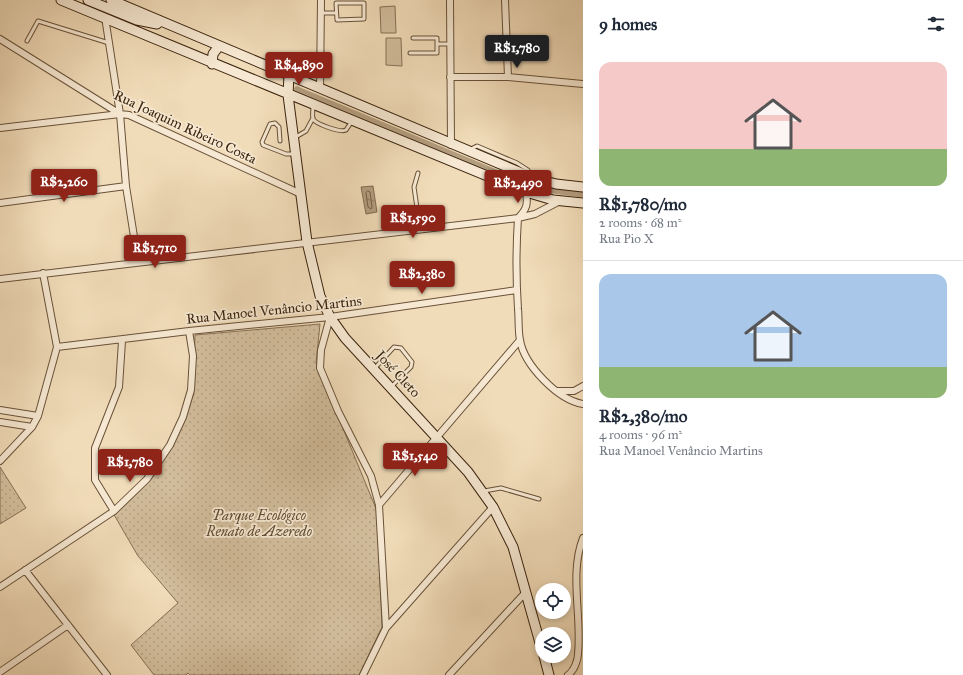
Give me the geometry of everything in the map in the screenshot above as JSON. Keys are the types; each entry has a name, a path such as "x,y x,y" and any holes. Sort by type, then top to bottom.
{"main road":[{"path":"60,0 105,17 288,96 526,192 560,201 583,203"},
{"path":"88,0 138,20 176,28"},
{"path":"111,0 290,75 451,145 501,161 528,176 556,184 583,187"},
{"path":"212,64 213,54 219,46"},
{"name":"José Cleto","path":"290,75 288,96 307,242 320,296 330,317 345,338 438,437 468,472 493,508 513,547 535,627"},
{"path":"546,663 549,675"}],"street":[{"path":"320,89 321,0"},
{"path":"450,0 451,145"},
{"path":"505,0 508,77"},
{"path":"105,17 120,114 126,186 138,262"},
{"name":"Rua Joaquim Ribeiro Costa","path":"0,39 120,114 129,116 301,194"},
{"path":"450,77 508,77 583,84"},
{"path":"0,128 120,114"},
{"path":"0,203 126,186"},
{"path":"526,192 528,202 526,210 518,218 517,290 520,340 532,365 556,391 572,401 583,404"},
{"path":"0,278 518,218 535,214 560,201"},
{"path":"0,461 32,427 38,416 57,347 43,273"},
{"name":"Rua Manoel Venâncio Martins","path":"57,347 122,341 189,331 330,317 517,290"},
{"path":"330,317 321,350 320,368 338,411 371,476 379,505 386,628"},
{"path":"0,587 114,511 147,479 170,445 183,417 191,390 193,356 189,331"},
{"path":"379,505 520,340"},
{"path":"114,511 95,480 95,448 118,387 122,341"},
{"path":"556,391 574,391 583,386"},
{"path":"0,410 38,416"},
{"path":"0,422 32,427"},
{"path":"363,675 386,628 493,508"},
{"path":"572,674 578,654 580,589 579,548 583,538"},
{"path":"25,570 107,675"},
{"path":"449,675 525,593"},
{"path":"0,672 68,625"}],"lane":[{"path":"364,3 364,19 337,20 336,12 336,4 364,3"},
{"path":"321,13 336,12"},
{"path":"28,41 38,21 109,43"},
{"path":"410,53 437,53 436,38 413,38"},
{"path":"437,44 450,44"},
{"path":"294,138 306,131 313,118 313,106"},
{"path":"313,118 316,122 343,131 352,121"},
{"path":"280,141 279,127 276,123 270,124 262,142 263,145 286,154 296,155"},
{"path":"418,173 414,187 420,229"},
{"path":"374,369 394,347 401,348 412,362 411,367 391,387"},
{"path":"482,492 501,488 538,499"}],"green space":[{"path":"395,6 396,33 381,33 380,7"},
{"path":"386,38 401,38 402,66 386,65"},
{"name":"Parque Ecológico Renato de Azeredo","path":"320,324 316,363 377,511 382,627 359,675 190,675 188,673 186,675 154,675 131,645 178,603 138,556 113,513 149,480 172,445 193,396 195,335"},
{"path":"0,467 26,508 0,524"}],"water":[{"path":"373,186 377,212 366,214 361,187"}],"waterway":[{"path":"297,90 530,187 583,194"}]}
